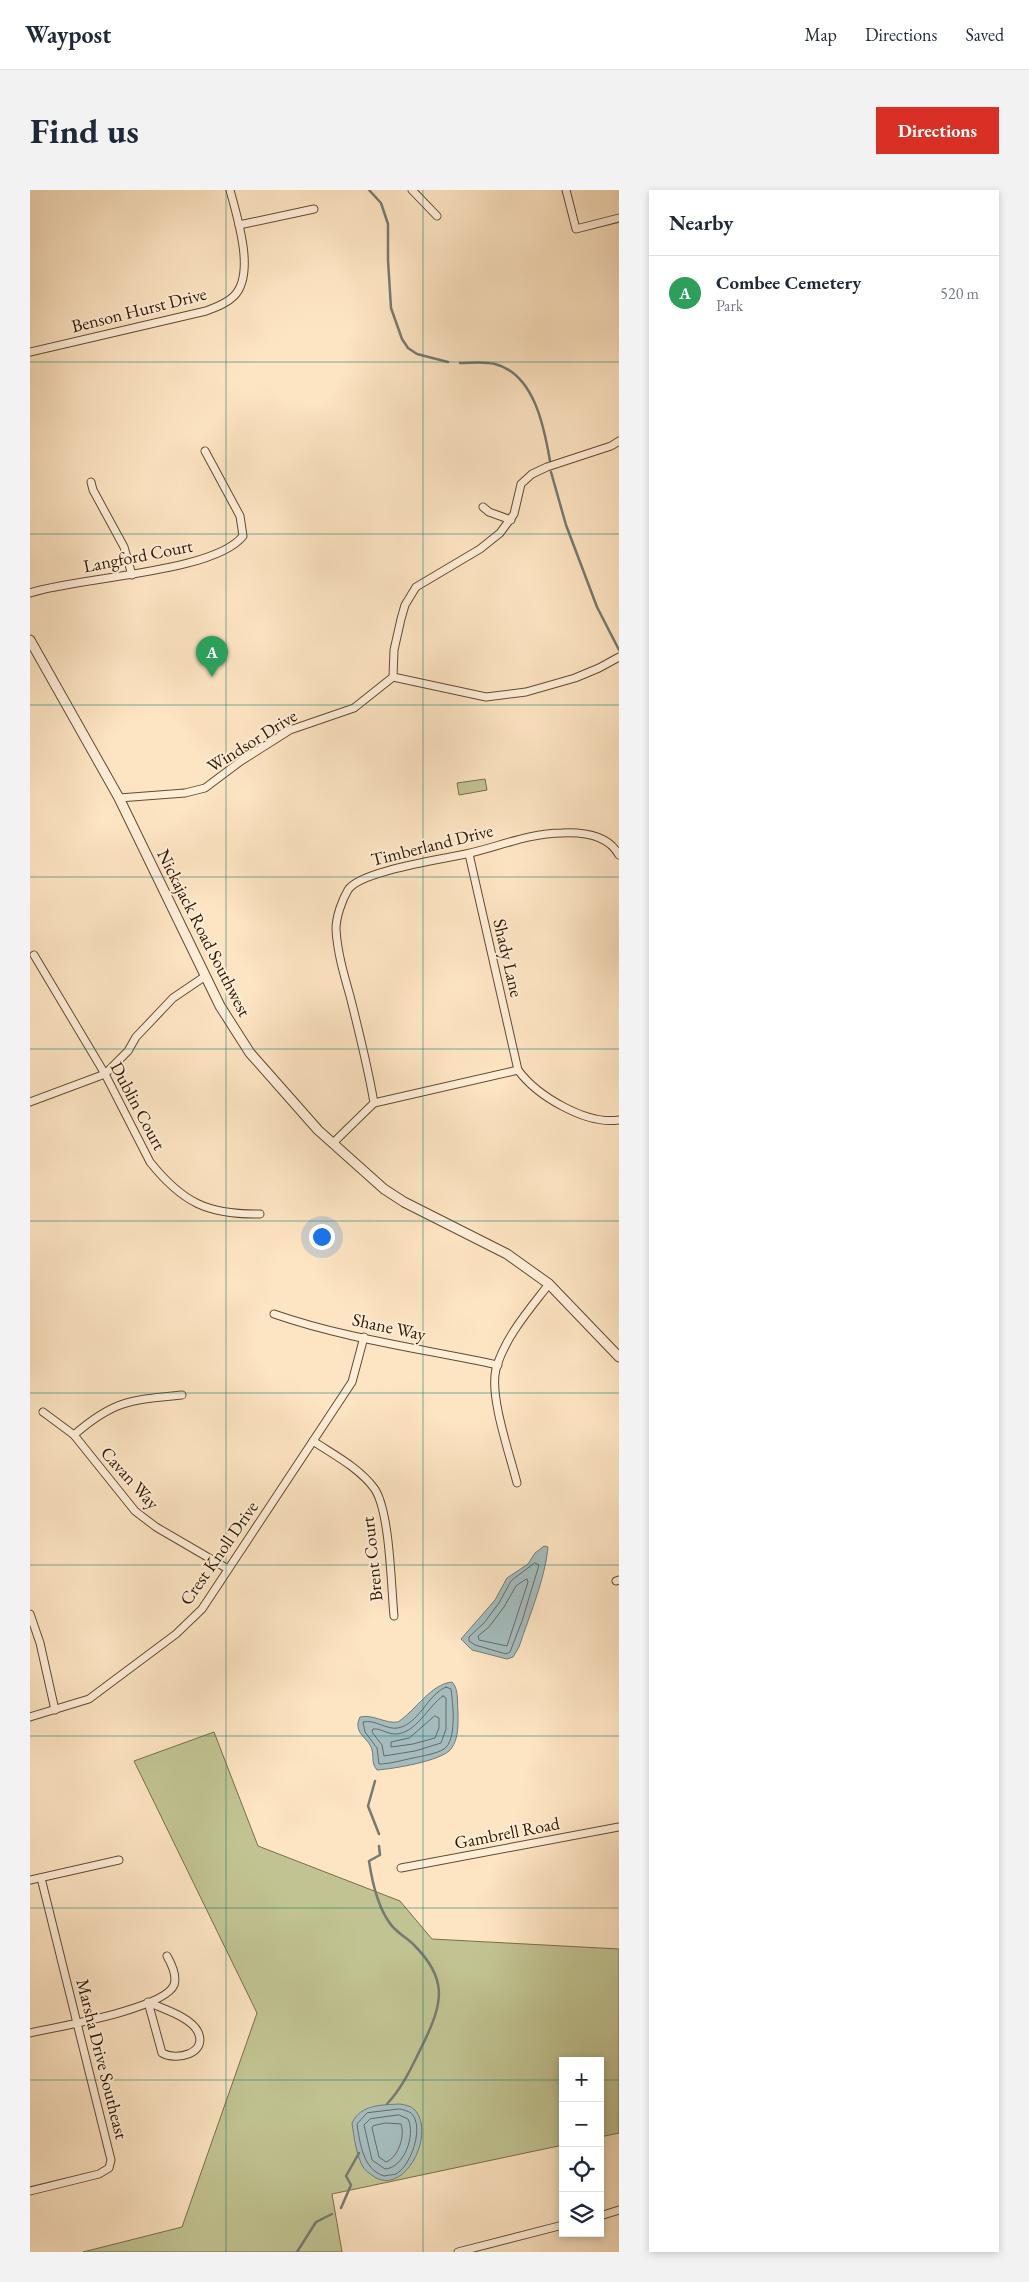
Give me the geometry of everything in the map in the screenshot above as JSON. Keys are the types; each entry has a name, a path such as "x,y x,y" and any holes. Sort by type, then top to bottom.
{"street":[{"name":"Benson Hurst Drive","path":"30,352 183,317 224,304 234,296 242,284 243,244 230,190"},
{"path":"412,190 437,216"},
{"path":"566,190 576,229 619,218"},
{"path":"238,225 314,210"},
{"path":"619,441 611,446 547,467 532,474 521,484 511,520 490,542 416,587 405,605 401,619 394,650 393,677 486,697 526,692 575,678 600,668 619,657"},
{"name":"Langford Court","path":"30,593 50,587 132,575 199,560 237,543 243,536 240,516 205,451"},
{"path":"91,482 93,490 124,547 132,575"},
{"path":"483,507 489,512 511,520"},
{"name":"Nickajack Road Southwest","path":"30,640 119,798 204,977 250,1053 318,1130 384,1189 404,1202 507,1254 549,1284 619,1357"},
{"name":"Windsor Drive","path":"119,798 185,793 205,788 241,761 290,730 354,708 393,677"},
{"name":"Timberland Drive","path":"374,1103 342,964 336,928 339,911 349,887 368,877 400,868 469,854 524,837 561,832 578,833 601,838 613,846 619,855"},
{"name":"Shady Lane","path":"469,854 518,1070"},
{"name":"Dublin Court","path":"34,955 104,1074 150,1162 174,1188 194,1204 220,1210 260,1214"},
{"path":"30,1102 104,1074 128,1051 136,1038 173,998 204,977"},
{"path":"333,1143 374,1103 518,1070 528,1084 557,1103 584,1116 609,1122 619,1120"},
{"path":"516,1483 497,1403 495,1385 498,1365 517,1326 549,1284"},
{"name":"Shane Way","path":"274,1314 294,1321 364,1337 498,1365"},
{"name":"Crest Knoll Drive","path":"30,1717 89,1699 176,1634 202,1609 352,1382 364,1337"},
{"path":"74,1435 94,1417 112,1407 136,1400 182,1395"},
{"name":"Cavan Way","path":"43,1412 74,1435 135,1512 156,1527 228,1569"},
{"name":"Brent Court","path":"312,1441 357,1470 374,1488 380,1498 384,1518 394,1616"},
{"path":"30,1614 40,1643 55,1710"},
{"name":"Gambrell Road","path":"400,1868 619,1827"},
{"path":"30,1880 119,1860"},
{"name":"Marsha Drive Southeast","path":"30,2191 100,2174 109,2168 111,2160 41,1878"},
{"path":"30,2033 119,2014 164,1996 174,1986 173,1969 167,1956"},
{"path":"148,2002 187,2021 198,2031 200,2040 198,2047 193,2052 177,2057 168,2056 162,2052 148,2002"},
{"path":"604,2215 619,2210"},
{"path":"458,2252 559,2226"}],"green space":[{"path":"485,779 487,790 459,795 457,783"},
{"path":"214,1732 258,1846 400,1901 432,1939 619,1949 619,2133 604,2136 604,2057 559,2057 559,2146 332,2194 342,2252 83,2252 182,2227 257,2013 134,1761"}],"water":[{"path":"544,1546 548,1547 540,1585 519,1647 513,1657 507,1659 472,1650 461,1639 495,1600 507,1578 528,1564 535,1553"},
{"path":"452,1682 457,1692 458,1721 457,1736 451,1749 428,1761 377,1770 370,1746 358,1728 360,1717 365,1716 389,1722 398,1722 430,1692 437,1687"},
{"path":"400,2104 413,2108 420,2119 422,2132 420,2146 406,2171 396,2178 385,2180 373,2176 363,2167 357,2150 352,2123 366,2109 379,2105"}],"waterway":[{"path":"369,190 381,203 388,224 391,308 402,339 408,348 417,354 448,362"},
{"path":"460,363 482,362 495,364 519,378 535,403 550,461"},
{"path":"551,472 566,525 597,607 619,650"},
{"path":"375,1781 368,1806 379,1834"},
{"path":"379,1846 380,1855 369,1861 378,1901 391,1926 425,1957 433,1969 439,1991 435,2015 424,2042 412,2067 387,2104"},
{"path":"341,2208 351,2185 346,2176 359,2153"},
{"path":"297,2252 316,2222 332,2214"}],"place":[{"name":"Combee Cemetery","path":"212,677"}]}
